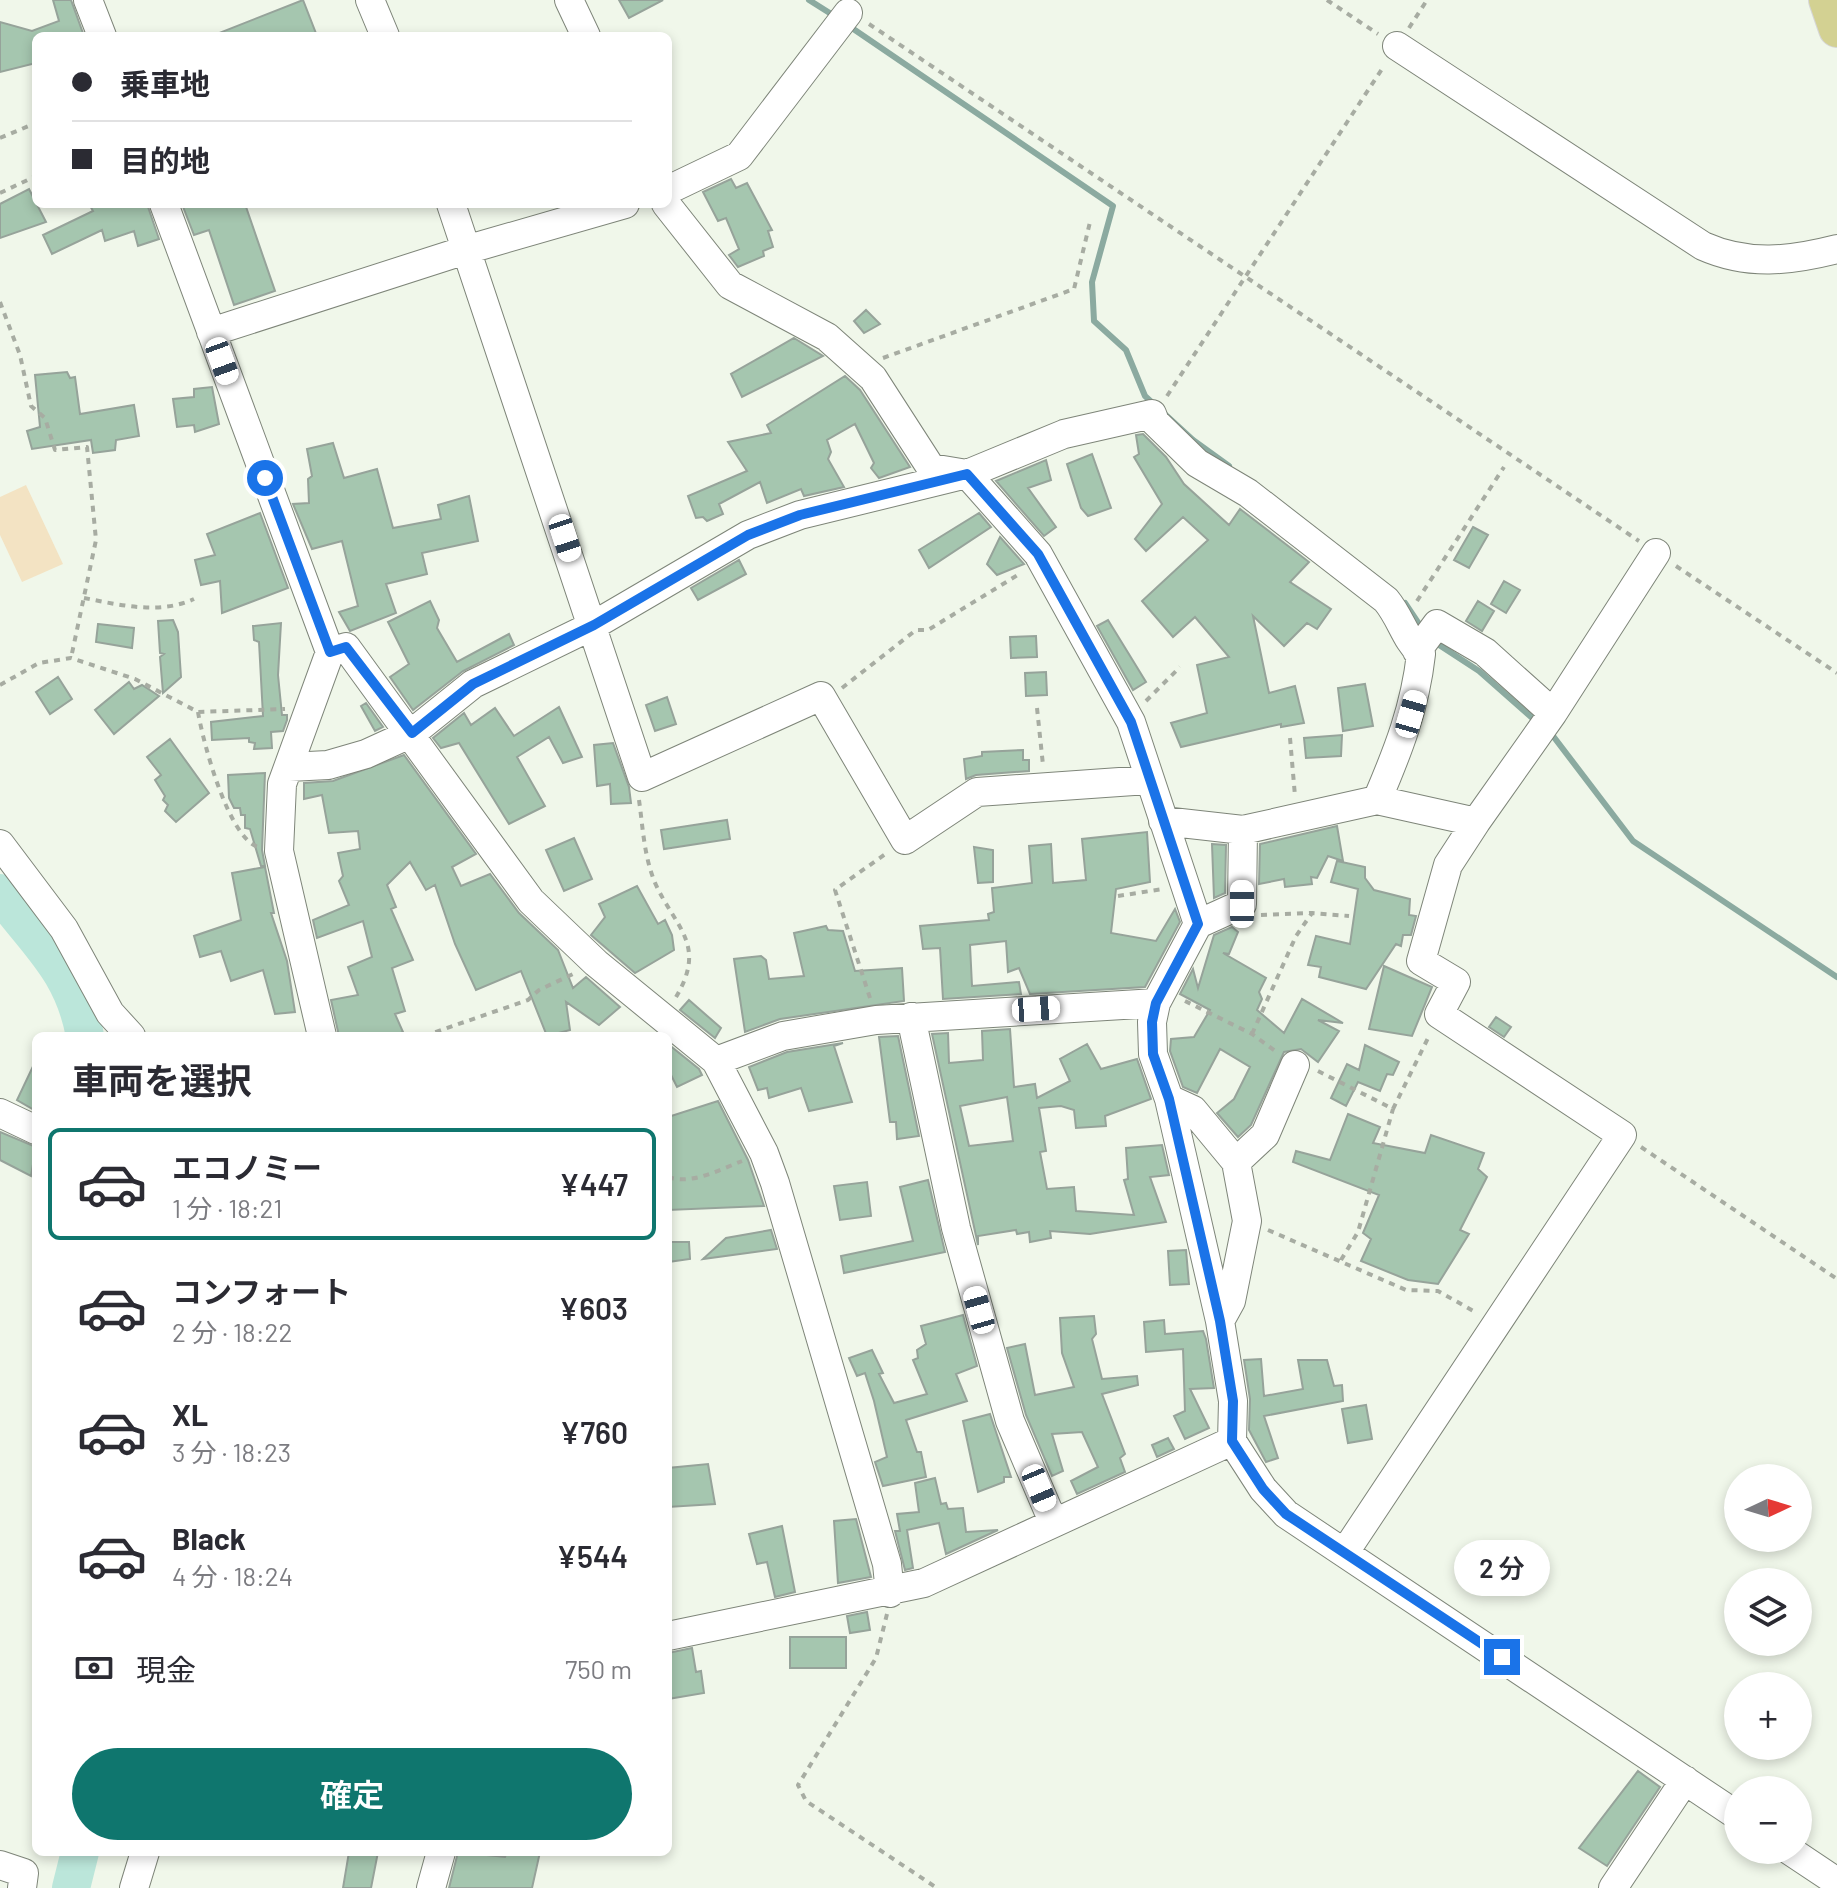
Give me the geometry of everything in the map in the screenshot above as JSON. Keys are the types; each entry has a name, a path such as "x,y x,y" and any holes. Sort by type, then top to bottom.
{"main road":[{"path":"1827,0 1837,29"}],"street":[{"path":"88,0 100,32"},
{"path":"370,0 383,32"},
{"path":"569,0 584,32"},
{"path":"672,188 739,156 848,22"},
{"path":"1397,46 1703,246 1746,260 1782,260 1837,249"},
{"path":"165,208 330,652 282,784 279,851 321,1032"},
{"path":"453,208 469,249 642,777 821,696 905,840 977,792 1148,780"},
{"path":"211,332 469,249 611,208"},
{"path":"669,208 730,285 827,337 873,378 931,468 967,474 1042,562 1131,722 1198,924"},
{"path":"289,767 328,765 412,733 473,684 594,625 748,535 800,515 967,474 1064,434 1152,414 1155,422 1197,463 1248,493 1386,600 1427,637 1485,652 1547,722"},
{"path":"1345,1552 1622,1135 1439,1014 1456,982 1421,961 1448,865 1547,722 1656,553"},
{"path":"1377,800 1407,730 1427,637"},
{"path":"330,652 346,647 412,733 531,901 596,963 665,1016 716,1061 764,1153 887,1564 890,1593"},
{"path":"1163,821 1243,830 1377,800 1476,822"},
{"path":"1243,830 1242,904 1198,924 1156,1003 1152,1022 1153,1054 1169,1099 1220,1321 1233,1401 1232,1441 1263,1489 1286,1514 1724,1806"},
{"path":"0,844 64,929 110,1013 127,1032"},
{"path":"716,1061 783,1036 876,1020 1156,1003"},
{"path":"911,1017 956,1228 1010,1421 1048,1510 1057,1521"},
{"path":"1236,1162 1265,1135 1295,1065"},
{"path":"1169,1099 1193,1110 1236,1162 1247,1221 1231,1301 1220,1321"},
{"path":"0,1113 32,1128"},
{"path":"672,1635 890,1593 924,1583 1232,1441"},
{"path":"1613,1888 1685,1780"},
{"path":"134,1888 144,1856"},
{"path":"431,1888 440,1856"},
{"path":"1810,1864 1837,1882"},
{"path":"0,1865 24,1873 22,1888"}],"path":[{"path":"1327,0 1397,46"},
{"path":"1167,396 1427,0"},
{"path":"848,22 1247,277 1837,673"},
{"path":"0,138 32,125"},
{"path":"0,193 32,178"},
{"path":"873,378 874,361 1074,289 1090,222"},
{"path":"0,302 20,355 31,406 45,418 55,450 87,447 96,540 71,658"},
{"path":"1427,637 1416,600 1504,467"},
{"path":"824,702 916,630 928,630 992,587 1042,562"},
{"path":"84,598 146,608 182,604 194,599"},
{"path":"0,685 39,663 71,658 135,679 198,712 311,709"},
{"path":"1131,722 1139,708 1180,667"},
{"path":"1037,708 1045,787"},
{"path":"198,712 203,740 230,813 251,845 279,851"},
{"path":"1290,738 1297,818"},
{"path":"642,777 637,791 646,854 657,885 686,932 688,977 665,1016"},
{"path":"876,1020 835,890 905,840"},
{"path":"1118,896 1185,885"},
{"path":"1242,904 1254,915 1312,913 1349,916"},
{"path":"1252,1034 1296,936 1312,913"},
{"path":"436,1032 528,1000 539,990 596,963"},
{"path":"1341,1260 1358,1232 1393,1109"},
{"path":"1622,1135 1837,1279"},
{"path":"672,1178 679,1181 705,1175 764,1153"},
{"path":"1259,1226 1406,1290 1438,1291 1496,1325"},
{"path":"890,1593 876,1658 798,1785 806,1801 937,1888"}],"shaded area":[{"path":"26,485 63,564 22,582 0,535 0,497"}],"building":[{"path":"53,0 71,0 83,32 32,32 32,64 0,72 0,22 32,31 59,21"},
{"path":"303,0 315,32 222,32"},
{"path":"619,0 663,0 629,18"},
{"path":"731,179 736,188 747,183 772,230 768,231 773,247 763,251 764,256 738,267 729,255 739,249 726,218 718,221 703,192"},
{"path":"29,189 32,208 39,208 46,222 0,238 0,204"},
{"path":"91,208 148,208 159,239 138,246 134,231 105,241 102,230 52,254 43,235 93,211"},
{"path":"184,208 246,208 275,291 234,305 209,230 194,235"},
{"path":"866,310 880,324 864,333 854,321"},
{"path":"794,338 823,356 742,397 731,374"},
{"path":"67,372 70,378 75,377 80,414 134,405 139,436 116,440 115,450 93,453 91,440 32,449 27,431 40,427 35,375"},
{"path":"845,376 860,390 910,467 879,478 871,468 874,463 855,424 827,440 831,452 828,459 844,487 804,496 801,489 767,503 760,482 719,504 723,514 707,521 703,517 696,518 688,496 747,471 728,442 771,433 767,425"},
{"path":"212,387 219,424 195,432 194,425 177,427 173,399 194,397 194,389"},
{"path":"1143,434 1166,457 1184,484 1229,525 1240,509 1309,562 1290,582 1331,609 1317,629 1307,623 1284,646 1253,616 1269,693 1295,686 1304,723 1281,727 1281,724 1181,747 1171,723 1207,713 1197,665 1229,657 1195,617 1173,637 1142,601 1208,540 1183,517 1146,551 1135,539 1162,504 1134,457 1139,454 1136,435"},
{"path":"333,443 344,478 377,469 393,528 441,519 438,505 469,496 478,541 422,553 427,574 386,584 396,613 350,631 339,612 358,606 342,541 312,549 293,504 309,503 308,479 312,476 307,449"},
{"path":"1092,454 1111,508 1088,516 1081,508 1067,464"},
{"path":"1046,460 1051,480 1028,488 1056,527 1044,536 996,481"},
{"path":"260,513 288,588 222,613 220,581 201,585 195,560 215,555 207,534"},
{"path":"979,513 991,527 929,568 919,550"},
{"path":"1473,527 1488,535 1469,568 1454,560"},
{"path":"1000,537 1024,564 997,575 987,564"},
{"path":"739,560 746,574 698,600 691,588"},
{"path":"1504,581 1520,590 1506,613 1491,604"},
{"path":"430,601 439,620 437,628 457,662 509,634 514,645 463,671 413,710 390,677 409,664 388,622"},
{"path":"1478,601 1494,611 1482,631 1466,621"},
{"path":"173,620 178,632 181,677 163,693 160,657 164,654 160,653 158,621"},
{"path":"1108,620 1146,682 1133,690 1097,626"},
{"path":"281,623 278,675 282,715 287,715 283,731 271,732 272,748 254,749 255,743 249,742 249,738 212,740 211,722 263,716 259,642 254,640 253,626"},
{"path":"98,624 134,628 132,648 96,642"},
{"path":"1036,636 1037,657 1011,658 1010,637"},
{"path":"1046,672 1047,695 1026,696 1025,673"},
{"path":"58,677 72,699 50,714 36,692"},
{"path":"129,682 134,689 142,685 159,696 114,734 95,710"},
{"path":"1365,684 1373,726 1343,731 1338,688"},
{"path":"667,697 676,724 655,731 646,705"},
{"path":"366,703 383,727 375,731 361,706"},
{"path":"559,707 582,757 563,763 549,737 517,757 545,806 509,824 459,743 441,748 433,738 464,713 471,725 495,708 514,736"},
{"path":"1342,735 1341,756 1306,758 1304,738"},
{"path":"170,739 209,793 176,822 165,811 168,805 155,780 161,775 147,757"},
{"path":"613,743 629,787 631,803 611,804 610,784 597,786 594,745"},
{"path":"1023,750 1023,760 1029,760 1029,771 976,775 966,779 964,759 982,756 982,752"},
{"path":"404,755 476,854 452,867 461,886 490,874 519,913 558,950 573,988 586,977 620,1007 599,1025 566,1002 570,1030 545,1032 521,971 476,990 455,944 435,885 426,890 410,862 387,885 396,907 391,909 413,960 392,968 405,1011 395,1014 403,1032 338,1032 331,1000 358,995 348,967 372,957 363,921 317,938 313,920 349,905 339,881 343,876 338,853 360,849 358,831 329,833 322,795 304,799 304,783 333,781"},
{"path":"265,773 262,850 265,866 261,866 250,829 245,828 245,815 241,815 240,808 234,808 229,798 228,775"},
{"path":"727,820 730,839 664,849 661,830"},
{"path":"1337,826 1343,861 1328,856 1317,878 1311,877 1312,884 1285,887 1284,879 1259,884 1260,844"},
{"path":"1147,832 1150,882 1116,889 1111,933 1156,941 1175,909 1180,922 1145,987 1030,994 1019,968 1008,972 1006,941 970,945 972,986 1019,982 1021,994 943,999 940,948 923,949 920,926 989,920 988,914 994,912 992,888 1032,883 1029,846 1051,844 1053,883 1086,880 1082,839"},
{"path":"574,838 592,879 564,891 546,850"},
{"path":"1212,844 1226,845 1225,893 1214,898"},
{"path":"974,847 993,850 993,882 978,883"},
{"path":"1337,861 1365,867 1365,878 1374,890 1410,899 1409,915 1416,916 1411,935 1403,935 1401,946 1396,944 1366,989 1319,977 1321,967 1308,965 1316,936 1350,944 1358,889 1331,882"},
{"path":"265,867 274,913 271,913 287,961 295,1012 275,1014 263,970 231,981 221,951 200,957 194,936 241,920 232,873"},
{"path":"637,886 658,924 665,920 674,950 635,973 591,935 605,917 599,904"},
{"path":"826,926 828,930 843,931 855,971 902,968 904,1001 780,1019 745,1032 734,959 761,956 766,960 769,979 804,976 794,933"},
{"path":"1232,927 1238,932 1229,954 1223,953 1266,978 1259,992 1262,999 1257,1010 1284,1033 1302,999 1343,1023 1318,1020 1339,1031 1318,1062 1301,1049 1284,1052 1251,1125 1238,1137 1217,1113 1234,1099 1250,1067 1220,1049 1197,1093 1183,1087 1170,1051 1171,1039 1194,1037 1210,1010 1180,994 1193,969 1198,988 1214,935"},
{"path":"1384,966 1432,987 1412,1036 1369,1029"},
{"path":"689,1000 721,1028 715,1038 680,1010"},
{"path":"1496,1017 1511,1027 1504,1037 1489,1027"},
{"path":"1010,1029 1014,1087 1035,1084 1037,1098 1070,1081 1060,1059 1087,1044 1101,1069 1137,1059 1151,1099 1105,1116 1106,1126 1076,1128 1074,1110 1061,1106 1039,1108 1046,1151 1040,1152 1047,1189 1074,1187 1076,1211 1134,1215 1124,1180 1128,1179 1126,1148 1162,1145 1169,1175 1150,1177 1166,1222 1090,1234 1050,1231 1051,1238 1030,1242 1029,1232 1017,1234 1016,1230 978,1236 978,1245 932,1034 948,1033 949,1063 983,1060 982,1031","holes":["1007,1097 1013,1141 969,1146 960,1106"]},
{"path":"898,1036 919,1136 897,1139 896,1122 890,1122 879,1037"},
{"path":"843,1043 834,1046 852,1102 809,1111 801,1088 769,1098 767,1088 758,1090 749,1067 787,1052"},
{"path":"1365,1045 1399,1062 1393,1075 1387,1074 1380,1091 1358,1082 1346,1106 1331,1098 1347,1064 1359,1070"},
{"path":"672,1047 702,1075 677,1087 672,1077"},
{"path":"32,1068 32,1109 17,1100"},
{"path":"718,1101 748,1160 764,1206 672,1210 672,1116"},
{"path":"1348,1114 1380,1127 1373,1143 1425,1153 1431,1135 1484,1153 1478,1169 1487,1177 1460,1230 1469,1234 1438,1284 1408,1280 1361,1261 1371,1239 1363,1233 1379,1195 1293,1162 1296,1151 1330,1160"},
{"path":"0,1132 32,1145 31,1176 0,1160"},
{"path":"928,1180 945,1252 844,1273 841,1256 913,1241 900,1187"},
{"path":"867,1182 871,1216 840,1220 834,1186"},
{"path":"771,1230 777,1249 703,1259 726,1238"},
{"path":"672,1242 689,1242 690,1259 672,1261"},
{"path":"1186,1250 1189,1284 1170,1285 1168,1251"},
{"path":"963,1315 977,1366 956,1374 967,1401 906,1420 917,1452 921,1452 926,1477 883,1486 875,1462 887,1457 874,1401 865,1373 857,1376 849,1358 872,1350 883,1373 879,1374 894,1403 927,1394 913,1360 918,1358 917,1350 926,1344 921,1326"},
{"path":"1094,1316 1096,1334 1092,1339 1102,1379 1137,1376 1138,1385 1102,1394 1125,1454 1120,1458 1125,1472 1077,1494 1071,1481 1098,1467 1082,1432 1052,1434 1063,1471 1052,1476 1026,1415 1007,1348 1025,1344 1035,1395 1074,1387 1062,1353 1060,1318"},
{"path":"1164,1320 1165,1334 1203,1331 1206,1339 1214,1388 1190,1389 1209,1428 1185,1439 1174,1416 1185,1411 1183,1349 1146,1352 1144,1322"},
{"path":"1261,1359 1264,1396 1303,1389 1298,1360 1327,1360 1334,1386 1342,1385 1343,1401 1264,1416 1278,1458 1266,1462 1249,1430 1250,1399 1244,1360"},
{"path":"1366,1405 1372,1439 1348,1443 1342,1409"},
{"path":"990,1414 1011,1477 1004,1477 1004,1482 978,1492 963,1421"},
{"path":"1168,1438 1174,1449 1157,1457 1152,1445"},
{"path":"708,1464 715,1504 672,1507 672,1468"},
{"path":"935,1478 941,1504 946,1503 948,1509 963,1508 966,1532 998,1530 946,1554 939,1523 907,1530 913,1568 905,1570 895,1531 900,1531 897,1514 919,1512 915,1483"},
{"path":"856,1519 871,1577 838,1583 834,1521"},
{"path":"782,1526 795,1592 775,1597 767,1562 757,1564 749,1534"},
{"path":"867,1612 870,1630 850,1633 847,1616"},
{"path":"790,1637 846,1637 846,1668 790,1668"},
{"path":"692,1648 696,1672 701,1671 704,1693 672,1698 672,1652"},
{"path":"1638,1771 1660,1787 1607,1866 1579,1848"},
{"path":"348,1856 377,1856 371,1888 343,1888"},
{"path":"457,1856 539,1856 532,1888 449,1888"}],"waterway":[{"path":"809,0 836,17"},
{"path":"849,26 1113,206 1092,282 1094,321 1126,350 1145,396 1193,440 1229,466"},
{"path":"1405,603 1423,630"},
{"path":"1433,641 1479,671 1538,723"},
{"path":"1550,732 1633,841 1837,977"},
{"path":"0,893 63,975 80,1013 84,1032"},
{"path":"71,1888 79,1856"}],"route":[{"path":"265,478 330,652 346,647 412,733 473,684 594,625 748,535 800,515 967,474 1038,554 1131,722 1198,924 1156,1003 1152,1022 1153,1054 1169,1099 1220,1321 1233,1401 1232,1441 1263,1489 1286,1514 1502,1657"}]}
